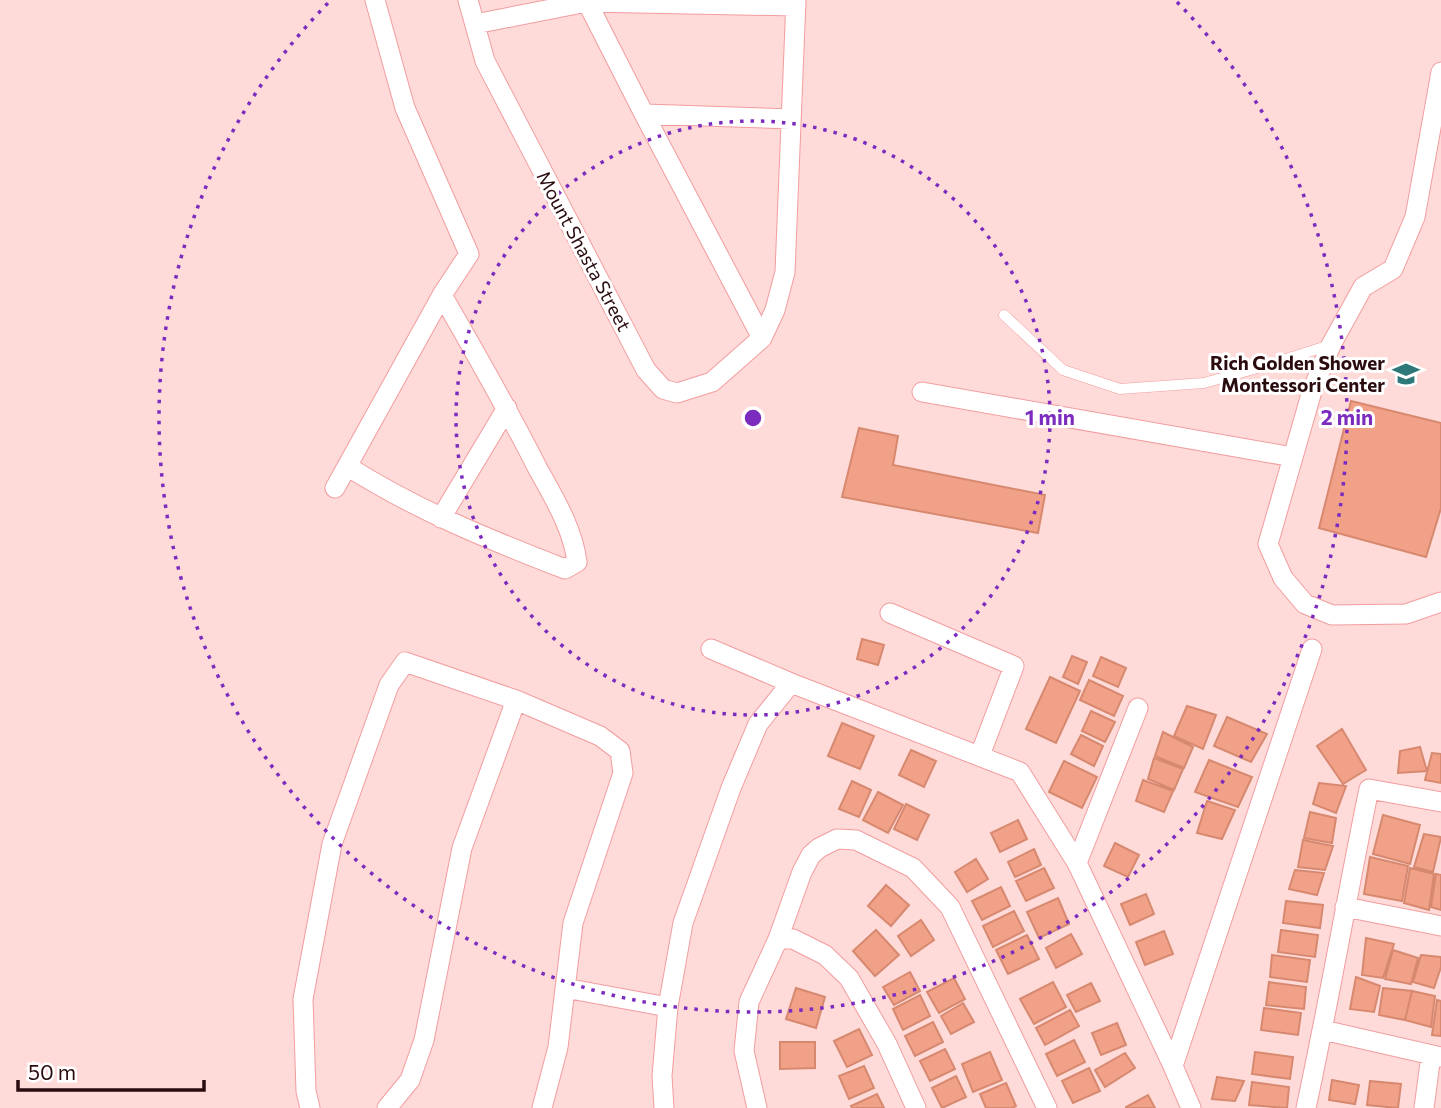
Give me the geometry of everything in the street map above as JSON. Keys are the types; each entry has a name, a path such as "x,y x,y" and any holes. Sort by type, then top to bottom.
{"street":[{"path":"335,488 442,295 469,254 405,107 375,0"},
{"name":"Mount Shasta Street","path":"468,0 485,61 646,370 663,389 677,393 712,382 762,338"},
{"path":"587,2 762,338"},
{"path":"475,24 587,2 796,3 785,272 775,310 762,338"},
{"path":"1441,72 1415,217 1393,268 1363,287 1331,345 1312,391 1268,544 1283,578 1305,604 1332,615 1406,614 1441,602"},
{"path":"644,114 791,119"},
{"path":"347,467 441,519 499,544 565,569 577,562 575,547 564,518 507,408 442,295"},
{"path":"922,392 1293,457"},
{"path":"441,519 507,408"},
{"path":"890,613 1014,666 980,755"},
{"path":"711,649 1020,772 1077,863 1191,1108"},
{"path":"1173,1066 1312,649"},
{"path":"310,1108 306,1091 303,999 332,844 389,685 405,662 516,700 600,736 620,751 623,773 573,923 558,1047 542,1108"},
{"path":"664,1108 662,1076 668,1007 683,923 730,788 758,724 791,683"},
{"path":"387,1108 410,1080 424,1040 462,848 516,700"},
{"path":"1077,863 1138,708"},
{"path":"1307,1108 1369,789 1441,802"},
{"path":"757,1108 744,1051 749,1002 778,939 802,872 811,855 837,839 856,840 913,868 950,907 1047,1108"},
{"path":"1345,907 1441,926"},
{"path":"778,939 793,939 825,955 849,978 887,1044 916,1108"},
{"path":"565,988 668,1007"},
{"path":"1323,1030 1436,1056 1424,1108"}],"lane":[{"path":"1004,314 1063,370 1120,389 1204,383 1331,345"}],"building":[{"path":"1351,401 1441,423 1441,508 1426,557 1319,528"},
{"path":"859,428 898,436 893,465 1045,495 1038,533 842,497"},
{"path":"862,639 884,645 878,665 857,659"},
{"path":"1072,656 1087,662 1078,684 1063,677"},
{"path":"1101,657 1126,668 1118,687 1093,676"},
{"path":"1050,677 1080,691 1056,743 1026,729"},
{"path":"1089,680 1123,696 1114,716 1080,700"},
{"path":"1187,706 1216,715 1203,749 1174,736"},
{"path":"1091,711 1115,722 1105,742 1082,731"},
{"path":"1227,717 1267,734 1251,762 1214,746"},
{"path":"842,723 874,736 860,769 828,756"},
{"path":"1342,729 1366,770 1343,784 1317,746"},
{"path":"1163,732 1193,747 1184,768 1155,756"},
{"path":"1081,735 1103,746 1094,766 1071,754"},
{"path":"1420,747 1427,771 1398,773 1400,751"},
{"path":"911,750 936,761 924,787 899,775"},
{"path":"1432,753 1441,754 1441,783 1425,780"},
{"path":"1154,758 1183,769 1174,790 1148,779"},
{"path":"1209,760 1252,777 1238,807 1195,792"},
{"path":"1064,761 1097,777 1082,808 1049,792"},
{"path":"1143,780 1173,791 1164,812 1136,801"},
{"path":"852,781 871,790 859,817 839,809"},
{"path":"1319,783 1346,786 1336,813 1313,804"},
{"path":"878,792 903,805 888,833 863,820"},
{"path":"1207,801 1235,810 1222,839 1197,833"},
{"path":"906,804 929,815 917,840 894,829"},
{"path":"1310,812 1336,818 1332,843 1304,838"},
{"path":"1383,815 1420,825 1410,864 1373,854"},
{"path":"1018,820 1027,839 1000,852 991,833"},
{"path":"1424,834 1441,837 1433,872 1414,867"},
{"path":"1303,840 1333,846 1325,870 1298,867"},
{"path":"1115,843 1139,855 1128,877 1104,866"},
{"path":"1034,849 1041,865 1015,877 1008,862"},
{"path":"1370,857 1408,866 1402,901 1364,894"},
{"path":"976,859 988,879 967,892 955,872"},
{"path":"1044,868 1054,888 1026,901 1016,881"},
{"path":"1410,868 1434,874 1429,910 1404,903"},
{"path":"1295,870 1324,873 1317,895 1289,889"},
{"path":"1436,874 1441,875 1441,910 1431,907"},
{"path":"886,885 909,905 891,926 868,906"},
{"path":"1001,887 1010,906 982,920 972,901"},
{"path":"1146,894 1154,914 1130,925 1121,904"},
{"path":"1058,898 1069,924 1039,938 1027,912"},
{"path":"1286,901 1323,905 1320,928 1283,923"},
{"path":"1014,911 1024,931 993,947 983,926"},
{"path":"921,920 934,940 911,956 898,936"},
{"path":"876,930 899,955 875,976 853,951"},
{"path":"1281,930 1318,935 1315,957 1278,952"},
{"path":"1164,931 1173,954 1145,965 1136,942"},
{"path":"1071,934 1082,954 1056,968 1046,948"},
{"path":"1027,935 1039,959 1008,974 996,950"},
{"path":"1366,938 1394,944 1383,978 1362,975"},
{"path":"1393,950 1418,958 1411,984 1385,979"},
{"path":"1272,955 1310,960 1307,982 1270,977"},
{"path":"1421,955 1441,957 1441,967 1434,988 1413,982"},
{"path":"910,972 920,991 894,1005 883,987"},
{"path":"1356,977 1380,986 1374,1012 1350,1009"},
{"path":"954,978 965,999 939,1013 927,992"},
{"path":"1053,982 1066,1007 1034,1024 1020,999"},
{"path":"1269,982 1306,987 1304,1009 1266,1005"},
{"path":"1091,983 1100,1001 1076,1012 1067,995"},
{"path":"796,988 825,997 816,1028 786,1019"},
{"path":"1383,988 1412,991 1405,1020 1379,1015"},
{"path":"1412,991 1435,996 1431,1027 1405,1020"},
{"path":"920,995 930,1016 903,1030 893,1009"},
{"path":"1437,1000 1441,1001 1441,1036 1432,1035"},
{"path":"963,1003 974,1022 951,1034 941,1016"},
{"path":"1264,1008 1301,1013 1298,1035 1261,1030"},
{"path":"1070,1010 1079,1026 1045,1045 1036,1028"},
{"path":"933,1022 943,1042 915,1056 905,1036"},
{"path":"1117,1023 1126,1045 1101,1055 1092,1033"},
{"path":"859,1029 872,1055 847,1067 834,1041"},
{"path":"1074,1040 1085,1062 1057,1076 1046,1054"},
{"path":"780,1042 815,1042 815,1068 780,1069"},
{"path":"945,1049 955,1069 930,1081 920,1061"},
{"path":"990,1052 1002,1080 973,1092 962,1064"},
{"path":"1255,1052 1293,1057 1290,1079 1252,1074"},
{"path":"1125,1053 1135,1068 1105,1087 1095,1070"},
{"path":"864,1066 874,1088 849,1099 839,1076"},
{"path":"1089,1068 1100,1091 1073,1103 1062,1081"},
{"path":"956,1076 966,1097 942,1108 932,1088"},
{"path":"1217,1077 1244,1081 1235,1101 1212,1099"},
{"path":"1332,1080 1359,1085 1355,1104 1329,1100"},
{"path":"1370,1081 1401,1084 1398,1108 1367,1105"},
{"path":"1252,1082 1289,1087 1287,1108 1249,1105"},
{"path":"1006,1083 1016,1106 986,1108 980,1094"},
{"path":"877,1094 884,1108 852,1108 851,1106"},
{"path":"1148,1095 1155,1108 1126,1108 1126,1107"}],"place":[{"name":"Rich Golden Shower Montessori Center","path":"1406,374"}]}
